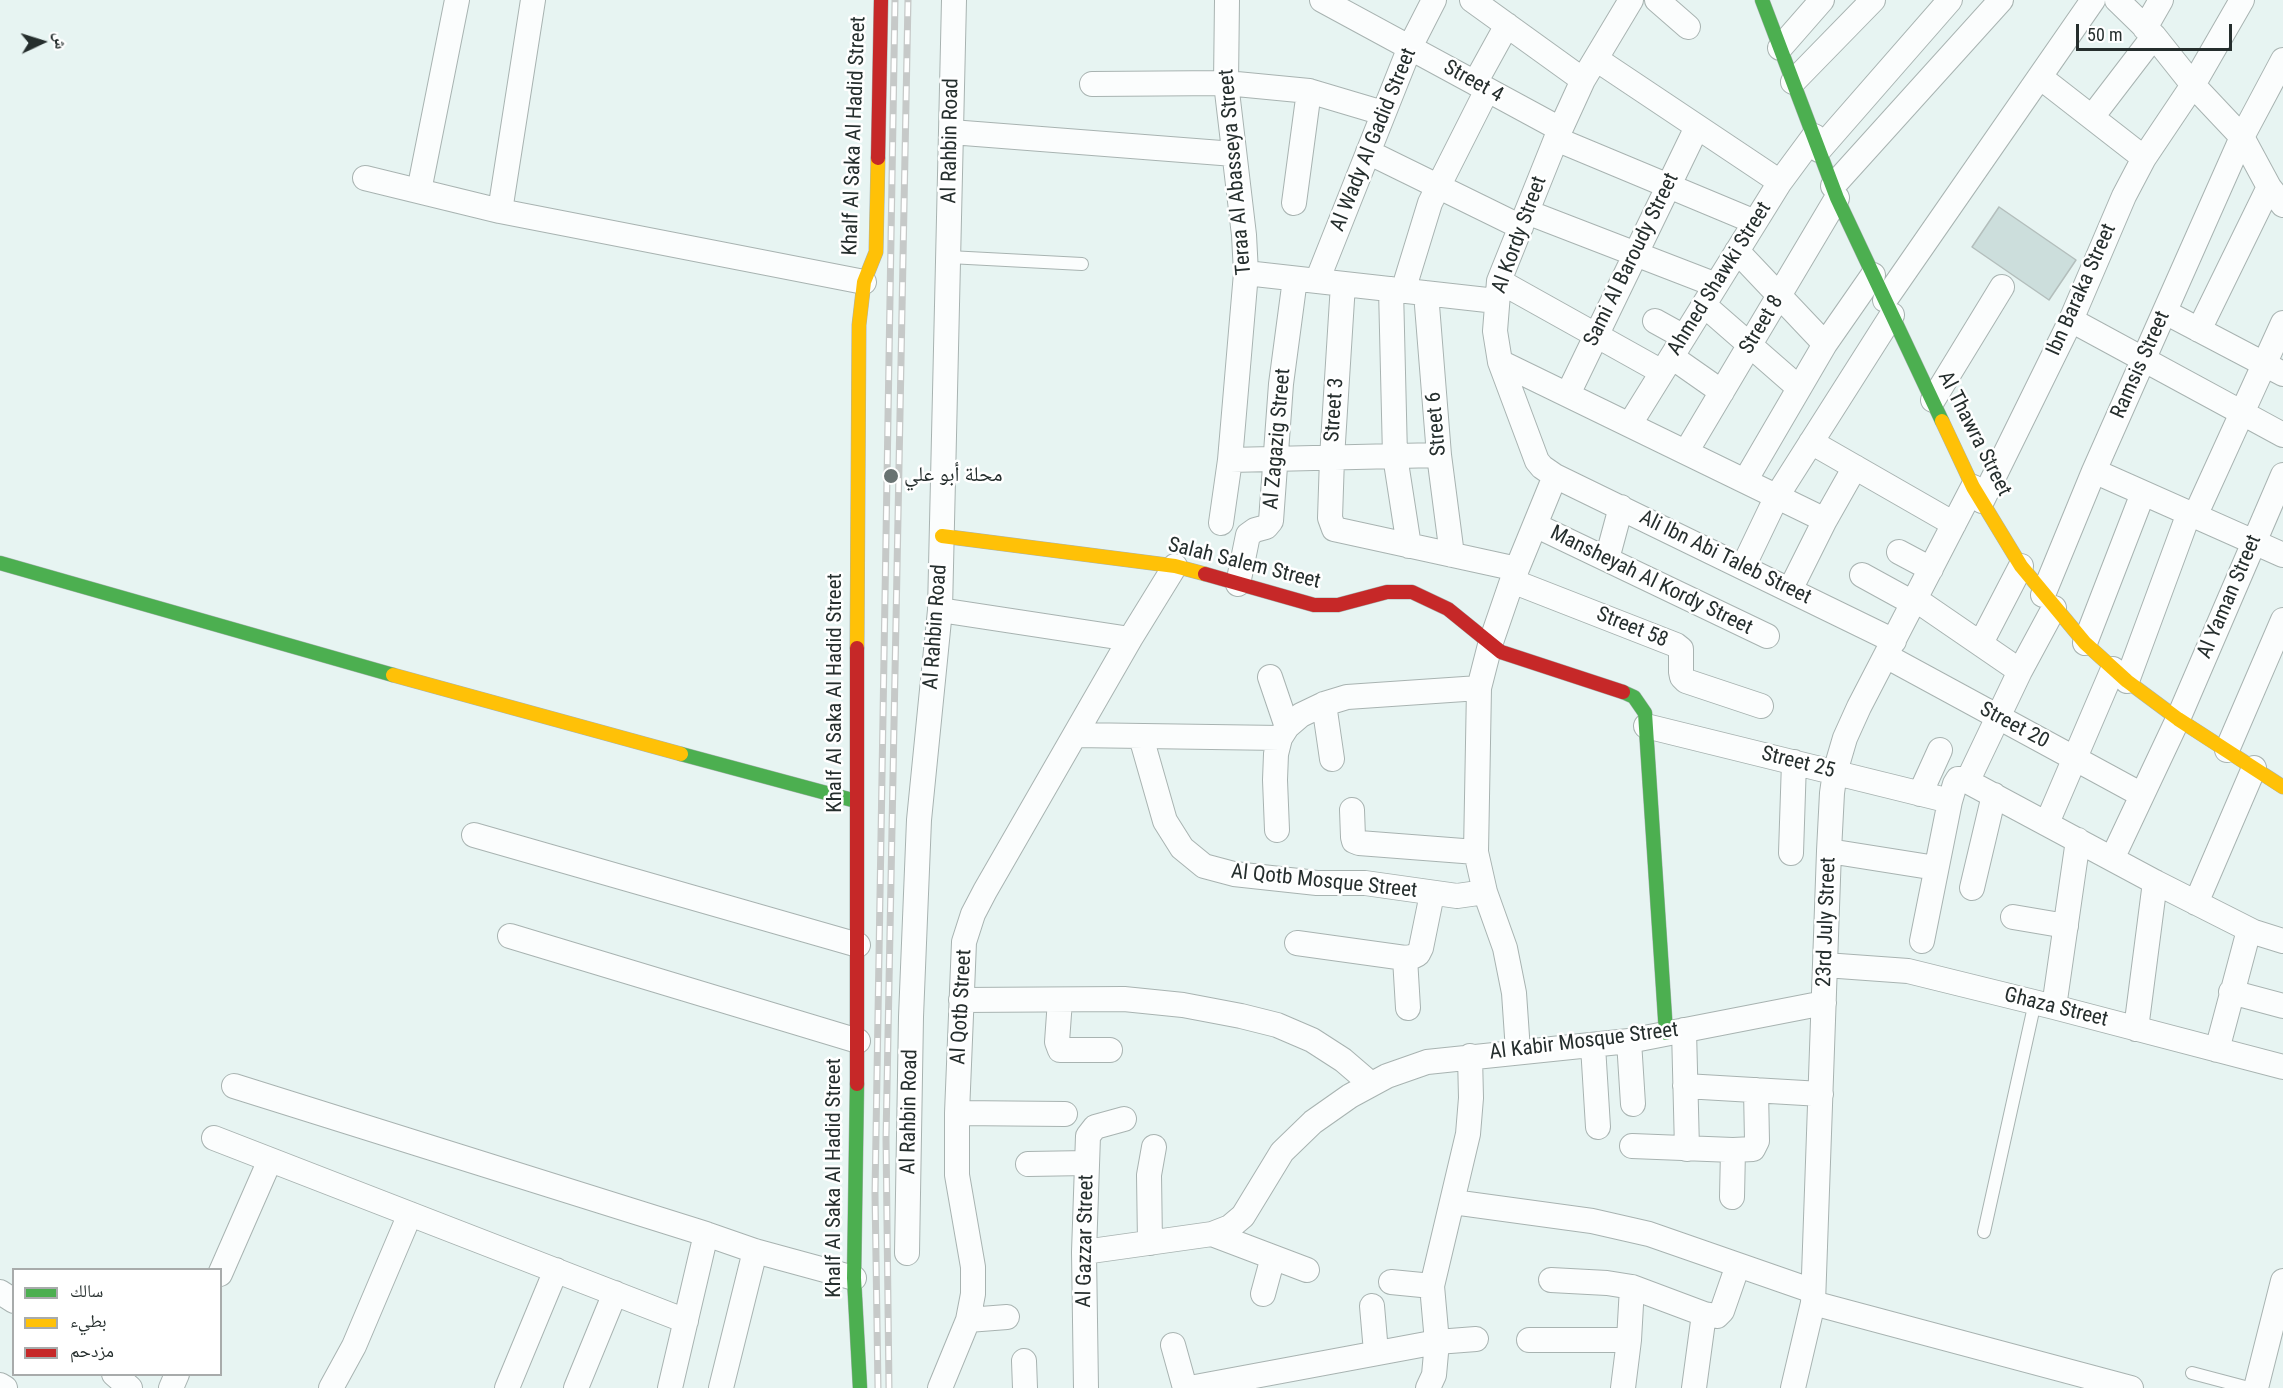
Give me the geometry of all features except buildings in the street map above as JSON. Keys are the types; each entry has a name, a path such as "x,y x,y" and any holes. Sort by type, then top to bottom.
{"street":[{"path":"419,191 457,0"},
{"path":"500,211 533,0"},
{"name":"Khalf Al Saka Al Hadid Street","path":"860,1388 854,1278 858,1041 856,801 859,326 864,282 876,252 881,0"},
{"name":"Al Rahbin Road","path":"907,1253 911,1017 919,820 940,610 954,0"},
{"name":"Teraa Al Abasseya Street","path":"1221,523 1230,460 1246,273 1226,83 1227,0"},
{"name":"Al Wady Al Gadid Street","path":"1306,280 1368,152 1410,47 1434,0"},
{"path":"1472,0 1583,80"},
{"name":"Al Kordy Street","path":"1555,476 1537,461 1500,362 1495,331 1497,291 1558,134 1583,80 1631,0"},
{"path":"1657,0 1688,27"},
{"name":"Al Thawra Street","path":"1761,0 1835,192 1873,275 1978,494 2021,566 2048,602 2085,643 2120,675 2178,719 2283,786"},
{"path":"1780,48 1822,0"},
{"path":"1793,82 1873,0"},
{"name":"Ahmed Shawki Street","path":"1630,424 1780,182 1950,0"},
{"name":"Street 8","path":"1686,452 1780,294 1835,192 2001,0"},
{"path":"1743,567 1777,496 1889,307 2093,0"},
{"path":"2117,0 2150,32 2193,85 2242,137 2278,194 2199,330"},
{"path":"2092,117 2150,32 2161,0"},
{"name":"Ibn Baraka Street","path":"1978,494 2071,320 2124,196 2145,158 2193,85 2242,0"},
{"name":"Street 4","path":"1338,4 1481,86 1558,134 1668,187 1755,222"},
{"path":"1507,25 1439,187 1430,203 1407,291 1395,456 1409,546 1452,555 1514,575"},
{"path":"1596,58 1780,182"},
{"name":"Ramsis Street","path":"1950,801 1958,779 1968,780 2020,671 2048,602 2094,471 2242,137 2283,60"},
{"path":"2040,77 2145,158"},
{"path":"1092,84 1226,83 1310,91 1383,113"},
{"path":"1294,203 1310,91"},
{"name":"Sami Al Baroudy Street","path":"1568,394 1697,127"},
{"path":"951,132 1234,154"},
{"path":"1368,152 1439,187 1524,219 1635,254 1710,295 1749,345 1799,388"},
{"path":"365,178 500,211 864,282"},
{"path":"1737,251 1825,344"},
{"path":"1246,273 1407,291 1497,291 1596,335 1673,355 1722,392"},
{"path":"1745,481 1825,344 1873,275"},
{"name":"Al Zagazig Street","path":"1238,584 1248,535 1266,527 1271,521 1281,384 1306,280"},
{"name":"Street 3","path":"1343,284 1330,518 1334,528 1340,531 1409,546"},
{"path":"1933,400 2002,286"},
{"name":"Street 6","path":"1407,291 1439,455 1452,555"},
{"path":"2165,312 2274,369"},
{"path":"2071,320 2283,435"},
{"path":"1655,321 1673,355"},
{"path":"2047,823 2075,758 2120,675 2192,515 2242,414 2274,369 2283,323"},
{"path":"1500,362 1825,520"},
{"path":"1811,442 1954,524"},
{"path":"1230,460 1439,455"},
{"path":"1790,590 1855,467"},
{"path":"2094,471 2283,555"},
{"name":"Al Yaman Street","path":"2112,859 2178,719 2283,475"},
{"path":"1518,1051 1514,993 1508,959 1485,892 1476,852 1479,688 1490,645 1514,575 1555,476"},
{"name":"Ali Ibn Abi Taleb Street","path":"1555,476 1790,590 1890,649"},
{"path":"2085,643 2144,493"},
{"name":"23rd July Street","path":"1794,1388 1813,1297 1829,851 1835,772 1845,738 1914,601 1954,524 1978,494"},
{"path":"1607,559 1621,507"},
{"name":"Mansheyah Al Kordy Street","path":"1535,525 1767,636"},
{"name":"Salah Salem Street","path":"942,536 1174,566 1314,605 1338,605 1387,592 1412,592 1448,609 1501,652 1622,691 1634,697 1646,720"},
{"path":"1899,552 1931,569"},
{"path":"0,563 486,702 856,801"},
{"name":"Al Qotb Street","path":"940,1388 968,1320 973,1294 973,1267 957,1175 957,1113 964,942 973,914 1174,566"},
{"path":"1981,643 2021,566"},
{"name":"Street 58","path":"1514,575 1676,645 1681,649 1680,672 1686,681 1761,706"},
{"path":"1862,575 1914,601 1981,643 2020,671"},
{"path":"940,610 1130,639"},
{"path":"2227,750 2283,620"},
{"name":"Street 20","path":"1890,649 1998,717 2142,795"},
{"path":"1270,677 1283,732"},
{"path":"1277,830 1276,754 1283,732 1301,715 1324,704 1347,697 1479,688"},
{"path":"1324,704 1332,759"},
{"path":"1646,720 1675,1031 1685,1086 1687,1149"},
{"name":"Street 25","path":"1646,720 1794,762 1950,801"},
{"path":"1075,735 1141,736 1283,732"},
{"name":"Al Qotb Mosque Street","path":"1141,736 1165,821 1182,848 1204,866 1234,874 1317,883 1365,883 1432,894 1456,896 1485,892"},
{"path":"1920,794 1940,750"},
{"path":"1791,853 1794,762"},
{"path":"2196,903 2254,768"},
{"path":"1968,780 2155,882 2249,930 2283,942"},
{"path":"1972,888 1994,795"},
{"path":"1922,941 1950,801"},
{"path":"1352,810 1353,837 1354,841 1359,843 1476,852"},
{"path":"474,835 858,945"},
{"path":"2045,1005 2066,926 2078,840"},
{"path":"1829,851 1936,868"},
{"path":"2136,1029 2155,882"},
{"path":"1297,942 1405,958 1418,954 1432,894"},
{"path":"2013,917 2066,926"},
{"path":"2217,1050 2249,930"},
{"path":"510,936 858,1041"},
{"path":"1405,958 1408,1008"},
{"name":"Ghaza Street","path":"1825,965 1908,972 2283,1067"},
{"path":"2231,992 2283,1006"},
{"path":"961,1000 1124,999 1183,1005 1277,1025 1312,1040 1343,1060 1371,1084"},
{"path":"1059,1000 1057,1042 1060,1050 1110,1050"},
{"name":"Al Kabir Mosque Street","path":"1212,1234 1230,1227 1244,1216 1282,1152 1313,1122 1350,1096 1387,1076 1427,1062 1629,1041 1824,1003"},
{"path":"1629,1041 1633,1104"},
{"path":"1593,1046 1598,1127"},
{"path":"1428,1388 1434,1375 1437,1342 1432,1286 1468,1134 1471,1098 1470,1056"},
{"path":"234,1086 755,1251 854,1278"},
{"path":"1685,1086 1821,1094"},
{"path":"1632,1146 1748,1150 1756,1145 1756,1090"},
{"path":"957,1113 1065,1114"},
{"name":"Al Gazzar Street","path":"1086,1388 1084,1252 1088,1136 1090,1130 1124,1119"},
{"path":"214,1138 686,1321"},
{"path":"1150,1243 1149,1174 1154,1147"},
{"path":"1732,1197 1733,1150"},
{"path":"222,1269 270,1160"},
{"path":"1028,1164 1087,1163"},
{"path":"1453,1202 1562,1217 1649,1234 1738,1265 1813,1297 2131,1388"},
{"path":"331,1388 354,1346 410,1214"},
{"path":"670,1388 706,1234"},
{"path":"1084,1252 1212,1234 1307,1270"},
{"path":"721,1388 755,1251"},
{"path":"1263,1294 1273,1257"},
{"path":"1551,1280 1632,1287 1704,1314 1717,1316 1722,1311 1738,1265"},
{"path":"507,1388 556,1270"},
{"path":"2250,1388 2278,1327 2283,1281"},
{"path":"1391,1282 1432,1286"},
{"path":"1623,1388 1632,1287"},
{"path":"576,1388 615,1293"},
{"path":"1372,1306 1376,1352"},
{"path":"1694,1388 1704,1314"},
{"path":"968,1320 1007,1317"},
{"path":"1190,1388 1376,1352 1437,1342 1476,1339"},
{"path":"1529,1340 1629,1340"},
{"path":"1173,1345 1185,1388"},
{"path":"1024,1361 1025,1388"},
{"path":"116,1376 130,1388"},
{"path":"0,1385 5,1388"}],"lane":[{"path":"949,257 1082,264"},
{"path":"1984,1232 2045,1005"},
{"path":"2192,1373 2223,1385 2250,1388"}],"railway":[{"path":"878,1388 875,1193 895,0"},
{"path":"889,1388 886,1138 908,0"}],"traffic: fast":[{"path":"1762,0 1837,198 1942,421"},
{"path":"0,563 393,675"},
{"path":"1623,692 1634,697 1645,713 1666,1033"},
{"path":"681,754 856,801"},
{"path":"857,1084 854,1278 860,1388"}],"traffic: slow":[{"path":"857,648 859,325 864,282 876,252 878,158"},
{"path":"1942,421 1973,487 2021,566 2085,643 2127,681 2178,719 2283,787"},
{"path":"942,536 1175,566 1205,574"},
{"path":"393,675 681,754"}],"traffic: jam":[{"path":"878,158 881,0"},
{"path":"1205,574 1314,605 1338,605 1387,592 1412,592 1448,609 1501,652 1623,692"},
{"path":"857,648 857,1084"}],"place":[{"name":"محلة أبو علي","path":"891,476"}]}
